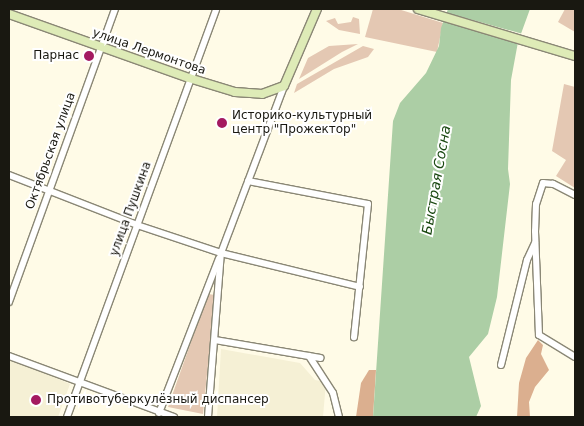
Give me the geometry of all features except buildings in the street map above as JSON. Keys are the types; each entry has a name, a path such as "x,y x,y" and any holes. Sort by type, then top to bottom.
{"main road":[{"path":"284,86 317,9"},
{"path":"418,9 557,48 575,56"},
{"name":"улица Лермонтова","path":"9,14 100,48 235,92 262,94 284,86"}],"street":[{"name":"Октябрьская улица","path":"9,302 115,9"},
{"name":"улица Пушкина","path":"67,417 216,9"},
{"path":"159,413 284,86"},
{"path":"9,175 137,225 221,253 360,288"},
{"path":"248,181 368,204 354,337"},
{"path":"575,195 553,184 543,183 536,204 535,242 539,335 575,357"},
{"path":"501,365 527,260 535,242"},
{"path":"208,417 221,253"},
{"path":"215,340 320,358"},
{"path":"9,356 79,384 174,417"},
{"path":"309,356 333,393 339,417"}],"shaded area":[{"path":"373,9 398,9 443,23 437,52 365,37"},
{"path":"565,9 575,9 575,32 558,22"},
{"path":"353,17 359,19 360,34 339,30 326,21 335,18 338,24 351,22"},
{"path":"358,44 299,79 308,58 329,46"},
{"path":"363,46 374,49 368,57 334,69 294,93 297,84"},
{"path":"564,84 575,87 575,188 556,176 566,160 552,151"},
{"path":"208,294 215,295 203,414 168,407"},
{"path":"538,340 543,345 541,354 549,370 535,387 529,402 530,417 517,417 519,383 526,358"},
{"path":"221,349 300,363 315,380 326,382 323,417 217,417"},
{"name":"Противотуберкулёзный диспансер","path":"9,358 70,384 58,417 9,417"},
{"path":"369,370 376,370 373,417 356,417 361,383"}],"water":[{"name":"Быстрая Сосна","path":"448,9 530,9 518,42 511,80 508,169 510,184 497,297 488,334 469,357 481,406 476,417 373,417 393,121 400,103 426,73 439,46 441,28"}],"pier":[{"path":"444,12 523,34 520,42 441,20"}],"place":[{"name":"Парнас","path":"89,56"},
{"name":"Историко-культурный центр \"Прожектор\"","path":"222,123"},
{"name":"Противотуберкулёзный диспансер","path":"36,400"}]}
